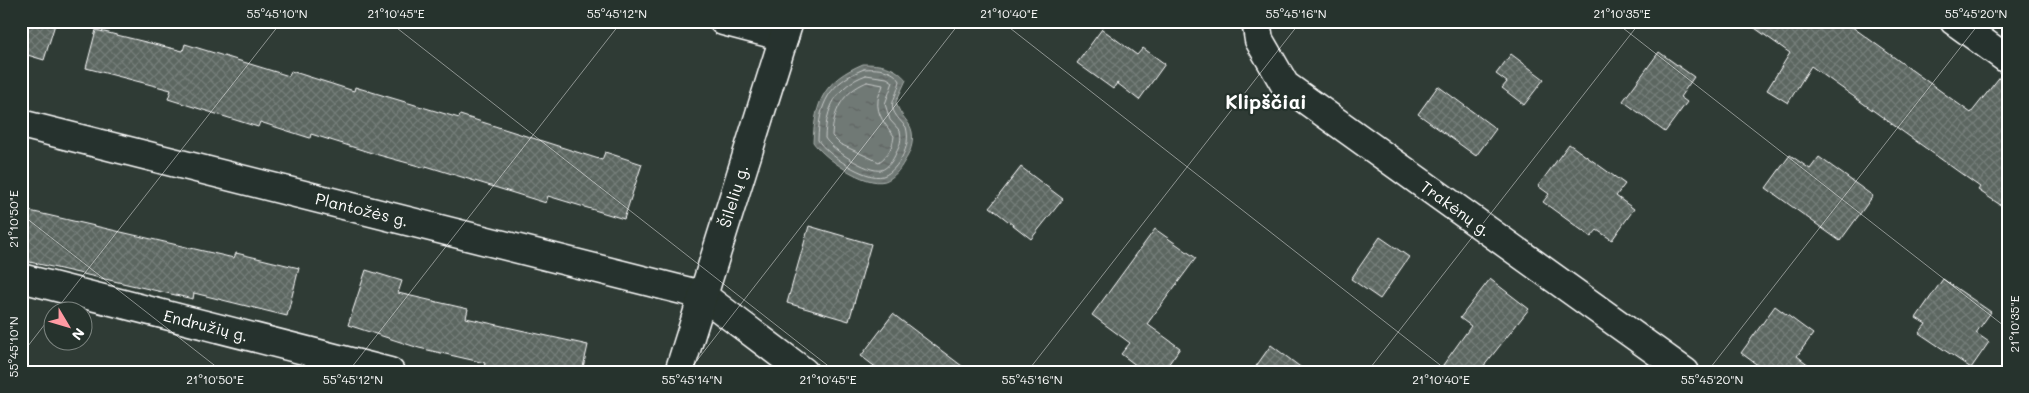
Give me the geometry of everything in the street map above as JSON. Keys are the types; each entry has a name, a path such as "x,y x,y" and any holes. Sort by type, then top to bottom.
{"street":[{"path":"723,21 786,29"},
{"name":"Trakėnų g.","path":"1256,21 1259,40 1285,85 1685,372"},
{"path":"1954,21 2008,60"},
{"name":"Šilelių g.","path":"679,372 786,29"},
{"name":"Plantožės g.","path":"21,124 702,295"},
{"name":"Endružių g.","path":"21,278 390,372"},
{"path":"702,295 804,372"}],"water":[{"path":"863,64 887,67 902,75 906,80 896,102 911,128 912,144 899,170 885,181 877,182 856,176 826,156 813,142 816,114 824,93 839,77"}],"building":[{"path":"21,21 56,21 44,60 21,53"},
{"path":"1745,21 1844,21 1971,113 2002,74 2008,75 2008,210 1978,190 1980,187 1811,66 1788,103 1767,90 1790,53"},
{"path":"1102,29 1137,55 1143,48 1165,64 1139,100 1117,83 1113,89 1077,63"},
{"path":"96,30 183,51 185,44 289,76 291,71 354,91 355,87 459,118 460,115 602,160 605,152 642,164 624,219 548,196 546,203 426,166 426,168 375,154 311,134 310,138 260,122 258,127 168,99 171,90 86,68"},
{"path":"1659,52 1694,77 1680,97 1687,102 1665,132 1623,101"},
{"path":"1511,54 1544,79 1524,105 1502,88 1507,82 1496,74"},
{"path":"1438,86 1496,129 1476,156 1418,114"},
{"path":"1569,144 1625,184 1616,196 1634,209 1612,240 1597,230 1591,237 1543,202 1549,194 1538,186"},
{"path":"1790,155 1810,169 1819,157 1873,196 1840,241 1766,188"},
{"path":"1021,167 1063,199 1031,239 990,207"},
{"path":"21,209 234,258 236,253 299,268 287,316 194,293 193,299 21,260"},
{"path":"809,226 871,244 849,321 787,303"},
{"path":"1155,229 1196,258 1147,324 1180,348 1163,372 1145,372 1121,354 1130,343 1092,315"},
{"path":"1380,237 1409,257 1380,299 1351,279"},
{"path":"366,270 402,281 398,293 468,309 466,318 588,345 582,372 483,372 485,363 419,348 348,325"},
{"path":"1490,279 1529,309 1479,372 1438,372 1471,326 1460,318"},
{"path":"1943,279 1991,312 1976,333 1989,342 1971,368 1919,333 1926,324 1916,318"},
{"path":"1775,306 1813,334 1797,356 1818,372 1767,372 1741,353"},
{"path":"893,314 970,372 882,372 861,356"},
{"path":"1271,345 1307,372 1252,372"}],"district":[{"name":"Klipščiai","path":"1266,101"}]}
